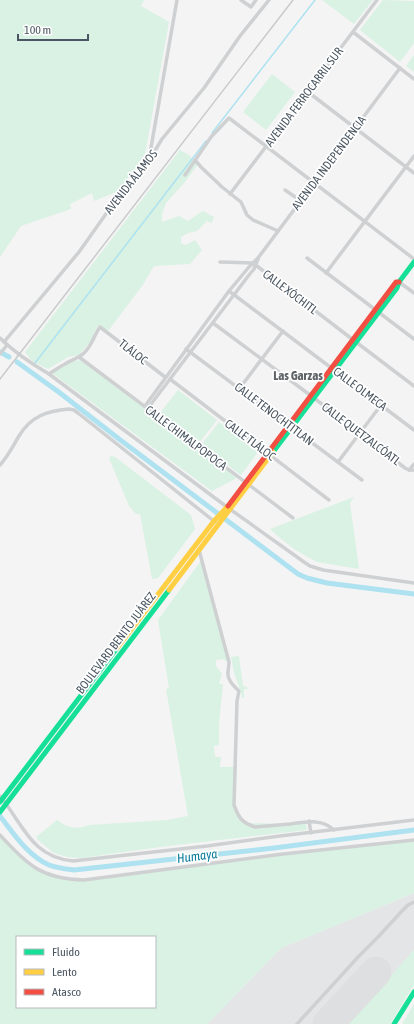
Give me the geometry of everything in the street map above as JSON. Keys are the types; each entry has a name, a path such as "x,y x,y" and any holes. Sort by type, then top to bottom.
{"street":[{"path":"148,162 177,0"},
{"path":"241,0 250,7 256,0"},
{"name":"AVENIDA ÁLAMOS","path":"0,354 6,344 79,252 108,211 122,197 148,162 162,139 204,88 240,36 269,0"},
{"name":"AVENIDA FERROCARRIL SUR","path":"230,194 377,0"},
{"path":"353,32 414,79"},
{"name":"AVENIDA INDEPENDENCIA","path":"146,407 165,377 230,291 254,264 400,68"},
{"path":"308,92 414,173"},
{"path":"185,175 212,137 229,118 414,259"},
{"path":"326,273 414,156"},
{"path":"195,160 230,194 241,202 244,210 250,218 278,231"},
{"path":"285,190 301,201"},
{"path":"306,258 414,339"},
{"name":"CALLE XÓCHITL","path":"220,262 254,264 414,386"},
{"name":"BOULEVARD BENITO JUÁREZ","path":"1,799 228,509 377,311 395,283 399,282 414,262"},
{"name":"AVENIDA INDEPENDENCIA","path":"146,407 170,379 235,295 249,275 254,264"},
{"path":"399,282 414,293"},
{"name":"CALLE OLMECA","path":"230,291 414,430"},
{"name":"CALLE QUETZALCÓATL","path":"213,323 405,468 412,470"},
{"name":"TLÁLOC","path":"79,357 88,349 100,327 165,377"},
{"path":"240,389 283,331"},
{"path":"0,338 35,366 49,374 228,509 296,558 310,566 323,570 414,583"},
{"name":"CALLE TENOCHTITLAN","path":"186,349 362,480"},
{"path":"49,374 79,357"},
{"name":"CALLE CHIMALPOPOCA","path":"79,357 293,518"},
{"name":"CALLE TLÁLOC","path":"170,379 329,500"},
{"path":"338,462 381,404"},
{"path":"0,464 9,454 26,426 33,420 42,414 69,409 74,410 218,522"},
{"path":"412,470 414,464"},
{"name":"BOULEVARD BENITO JUÁREZ","path":"1,810 199,550 218,522"},
{"path":"199,550 229,662 227,674 229,680 239,691 234,805 238,815 242,821 256,827 309,822 322,823 334,830"},
{"path":"1,799 36,846 50,855 73,861 414,820"},
{"path":"309,822 311,833"},
{"path":"0,835 22,858 35,868 57,877 72,880 84,880 283,854 414,840"},
{"path":"297,1024 402,911 414,902"},
{"path":"394,1024 414,992"}],"shaded area":[{"path":"414,893 414,950 349,1024 207,1024 281,948"}],"green space":[{"path":"0,0 144,0 141,6 169,22 145,154 119,191 94,201 92,193 70,204 71,209 21,226 0,257"},
{"path":"322,0 373,0 354,24"},
{"path":"383,0 414,1 414,43 400,62 360,30"},
{"path":"414,55 414,72 406,66"},
{"path":"272,74 295,92 266,130 243,112"},
{"path":"180,150 189,155 198,164 184,183 166,203 162,214 162,222 179,216 188,221 203,211 214,217 212,223 207,221 197,231 188,233 181,237 181,243 186,245 195,240 202,250 190,264 154,266 142,286 108,331 100,325 97,327 90,342 79,355 68,357 48,369 32,361 25,352"},
{"path":"80,360 237,478 212,491 52,373 68,363"},
{"path":"178,390 217,420 199,443 160,413"},
{"path":"219,422 258,452 241,475 201,445"},
{"path":"111,456 115,457 191,515 195,529 158,578 152,579 140,514 136,514 129,506 109,458"},
{"path":"354,497 350,503 359,569 317,562 297,551 270,529"},
{"path":"200,562 203,562 228,662 223,659 216,660 216,666 222,674 219,684 223,684 219,723 219,745 214,746 215,757 221,757 220,767 237,767 235,803 237,815 245,823 306,824 307,830 168,846 81,858 67,857 54,853 36,837 57,820 69,827 77,828 90,825 167,820 188,816 166,689 169,688 158,620"},
{"path":"239,656 243,686 247,687 248,689 244,689 244,698 242,698 234,673 231,657"},
{"path":"0,836 34,868 72,880 414,840 414,893 281,948 207,1024 0,1024"},
{"path":"414,950 414,985 390,1024 335,1024 380,975 387,980"},
{"path":"414,1004 414,1024 402,1024"}],"waterway":[{"path":"212,133 315,0"},
{"path":"35,363 206,141"},
{"path":"0,352 9,357"},
{"path":"17,362 298,574 327,583 414,594"},
{"name":"Humaya","path":"0,816 16,837 34,856 49,865 74,870 274,848 414,830"}],"runway":[{"path":"328,1024 376,972"}],"railway":[{"path":"0,379 293,0"}],"traffic: fast":[{"path":"273,452 397,288 399,282 414,262"},
{"path":"0,812 169,590"},
{"path":"0,802 117,648"},
{"path":"394,1024 414,992"}],"traffic: slow":[{"path":"169,590 273,452"},
{"path":"117,648 214,521 228,506"}],"traffic: jam":[{"path":"228,506 396,282 399,282"}],"district":[{"name":"Las Garzas","path":"298,375"}]}
